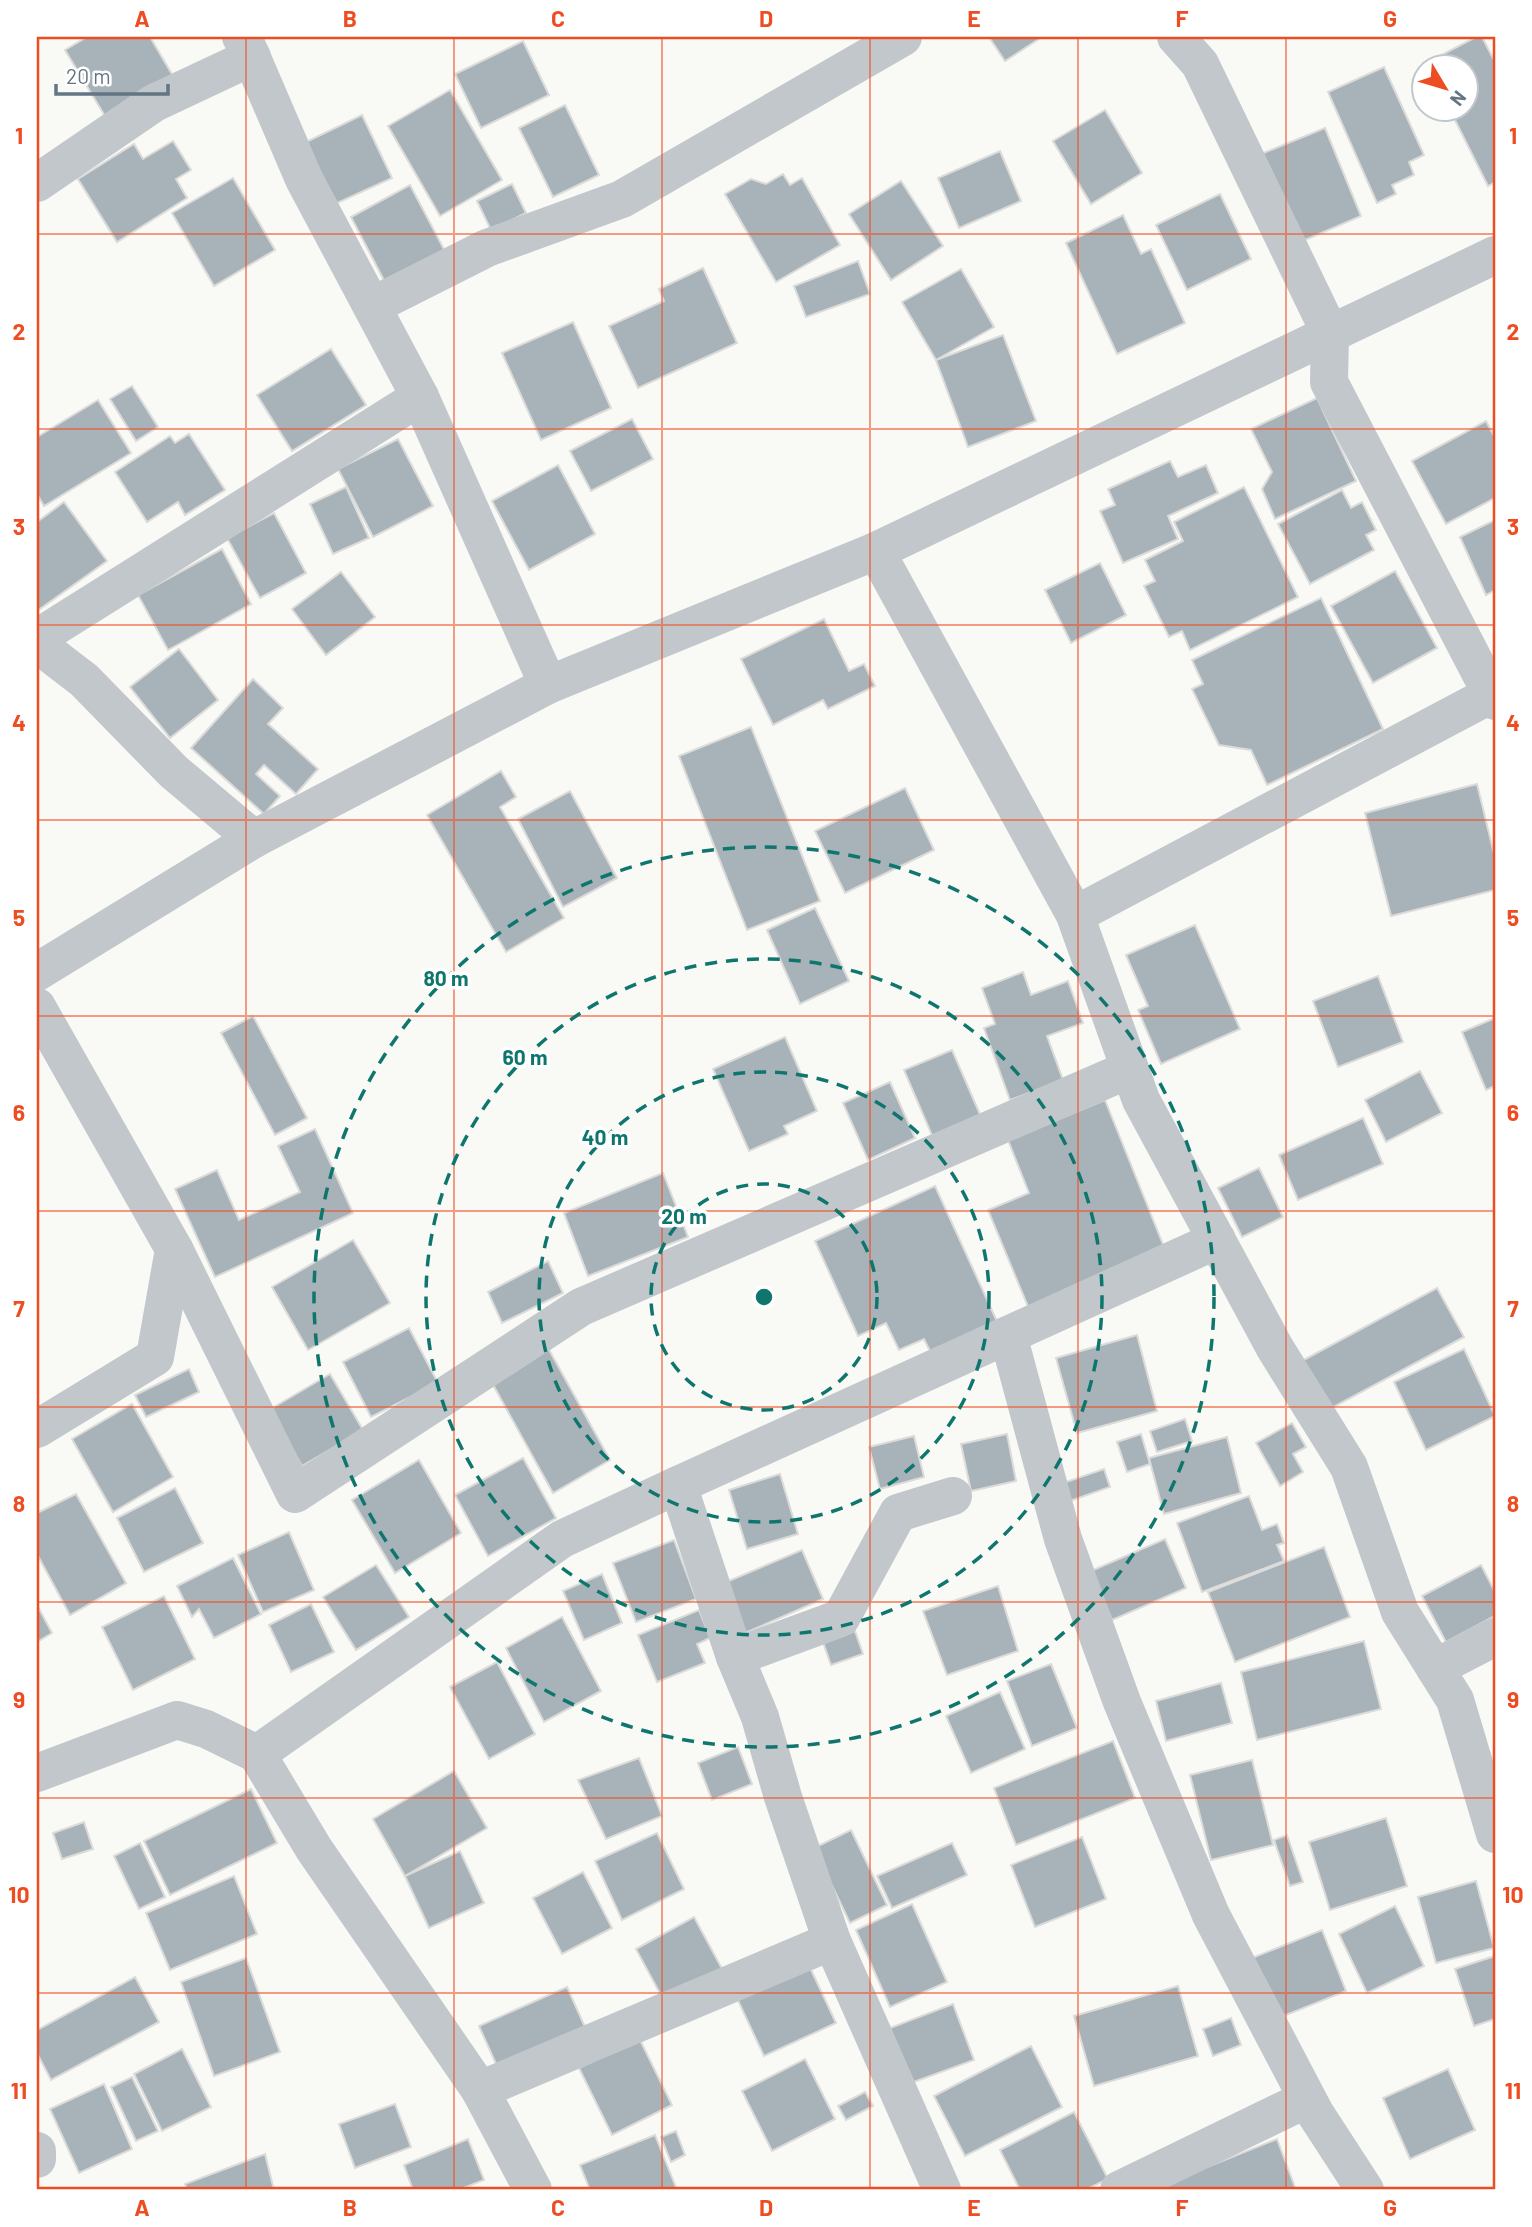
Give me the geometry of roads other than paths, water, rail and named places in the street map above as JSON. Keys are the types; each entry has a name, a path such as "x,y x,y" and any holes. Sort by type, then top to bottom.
{"street":[{"path":"372,306 486,248 622,199 903,37"},
{"path":"1076,915 1494,697 1329,382 1330,333 1200,64 1176,37"},
{"path":"37,183 154,103 247,47 304,179 420,397 548,685"},
{"path":"37,972 254,839 548,685 876,551 1330,333 1493,262"},
{"path":"37,638 420,397"},
{"path":"876,551 1076,915 1141,1100 1275,1348 1349,1467 1400,1612 1455,1700 1495,1834"},
{"path":"37,645 84,680 174,772 254,839"},
{"path":"37,1007 174,1249 295,1494 581,1307 1130,1069"},
{"path":"257,1754 562,1539 1217,1240"},
{"path":"37,1429 155,1357 174,1249"},
{"path":"1008,1335 1063,1539 1122,1702 1211,1916 1307,2099 1365,2190"},
{"path":"678,1485 735,1657 760,1717 783,1797 832,1941 942,2190"},
{"path":"735,1657 841,1618 898,1513 953,1496"},
{"path":"1435,1668 1495,1637"},
{"path":"37,1773 177,1720 206,1729 257,1754 314,1849 480,2090 533,2190"},
{"path":"480,2090 832,1941"},
{"path":"1119,2190 1307,2099"},
{"path":"37,2151 37,2160"}]}
